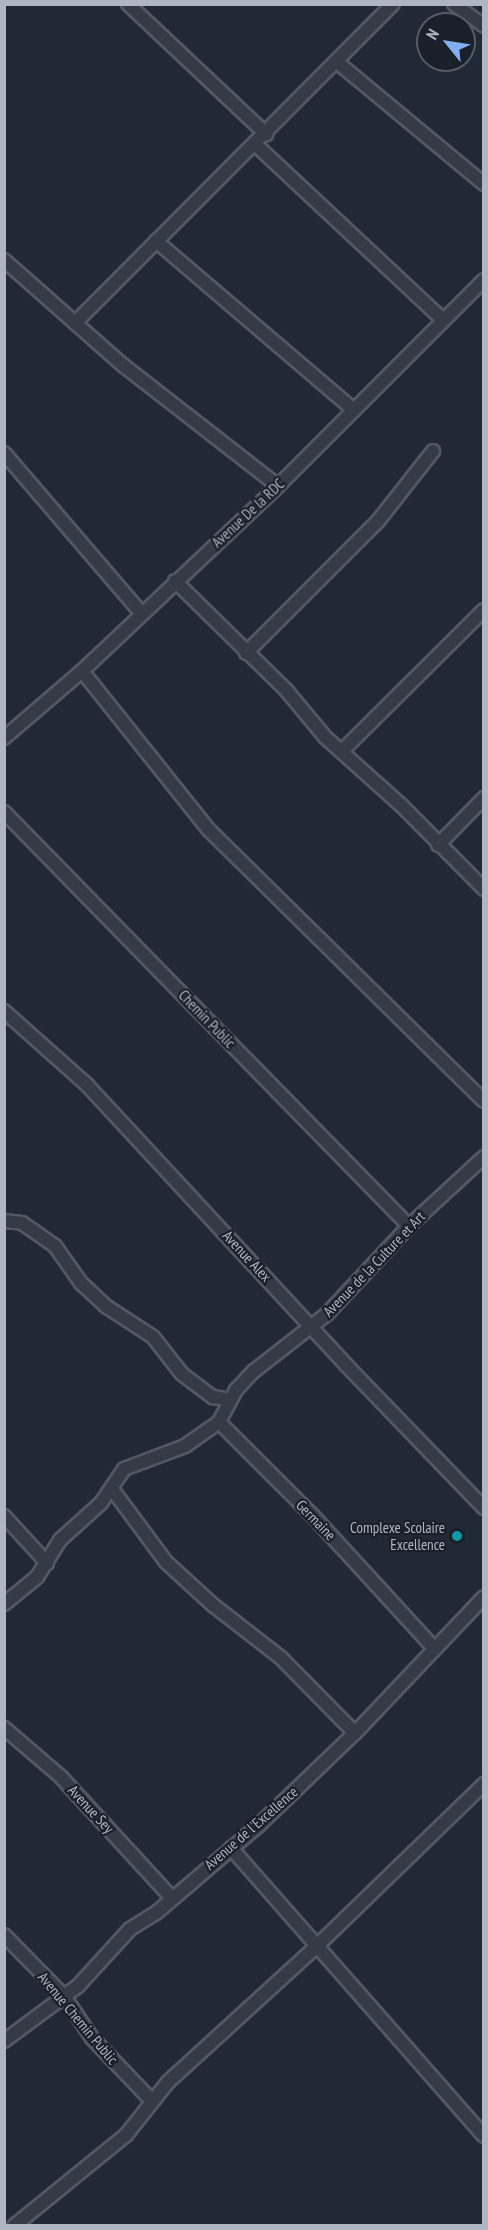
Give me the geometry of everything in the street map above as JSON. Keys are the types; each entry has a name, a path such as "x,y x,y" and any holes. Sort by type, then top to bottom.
{"street":[{"path":"128,4 266,134"},
{"path":"75,323 266,134 393,4"},
{"path":"454,4 483,26"},
{"path":"337,62 483,184"},
{"path":"255,144 402,278 442,319"},
{"path":"156,241 354,410"},
{"path":"4,260 75,323 278,486"},
{"name":"Avenue De la RDC","path":"4,738 82,671 278,486 483,280"},
{"path":"246,653 378,521 433,451"},
{"path":"4,453 141,613"},
{"path":"175,581 342,751 402,806 483,889"},
{"path":"342,751 483,610"},
{"path":"82,671 209,830 483,1101"},
{"path":"438,845 483,798"},
{"name":"Chemin Public","path":"4,812 410,1226"},
{"name":"Avenue Alex","path":"4,1011 87,1085 483,1508"},
{"name":"Avenue de la Culture et Art","path":"4,1604 47,1563 60,1539 112,1489 132,1464 185,1446 219,1422 231,1400 270,1354 327,1314 410,1226 483,1157"},
{"path":"4,1221 22,1223 56,1246 81,1283 107,1307 153,1337 182,1374 213,1397 231,1400"},
{"name":"Germaine","path":"219,1422 313,1516 435,1649"},
{"path":"112,1489 166,1562 213,1605 281,1658 355,1733"},
{"path":"4,1516 47,1563"},
{"name":"Avenue de l'Excellence","path":"4,2041 64,1996 106,1959 130,1929 156,1913 171,1896 231,1848 355,1733 483,1597"},
{"name":"Avenue Sey","path":"4,1728 61,1776 171,1896"},
{"path":"14,2226 126,2135 152,2101 183,2068 319,1944 483,1784"},
{"path":"231,1848 319,1944 483,2136"},
{"name":"Avenue Chemin Public","path":"4,1935 64,1996 92,2038 152,2101"}],"place":[{"name":"Complexe Scolaire Excellence","path":"457,1536"}]}
